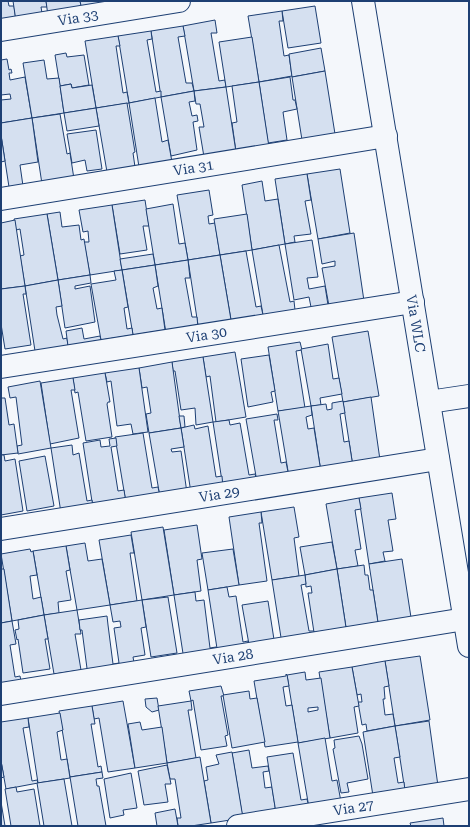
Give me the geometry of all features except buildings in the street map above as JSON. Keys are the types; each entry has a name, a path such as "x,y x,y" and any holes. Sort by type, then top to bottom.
{"street":[{"name":"Via 33","path":"1,30 179,1"},
{"name":"Via WLC","path":"363,1 469,646"},
{"name":"Via 31","path":"1,199 386,136"},
{"name":"Via 30","path":"1,367 413,302"},
{"path":"429,402 469,396"},
{"name":"Via 29","path":"1,529 438,459"},
{"name":"Via 28","path":"1,694 464,619"},
{"name":"Via 27","path":"238,826 469,789"}]}
